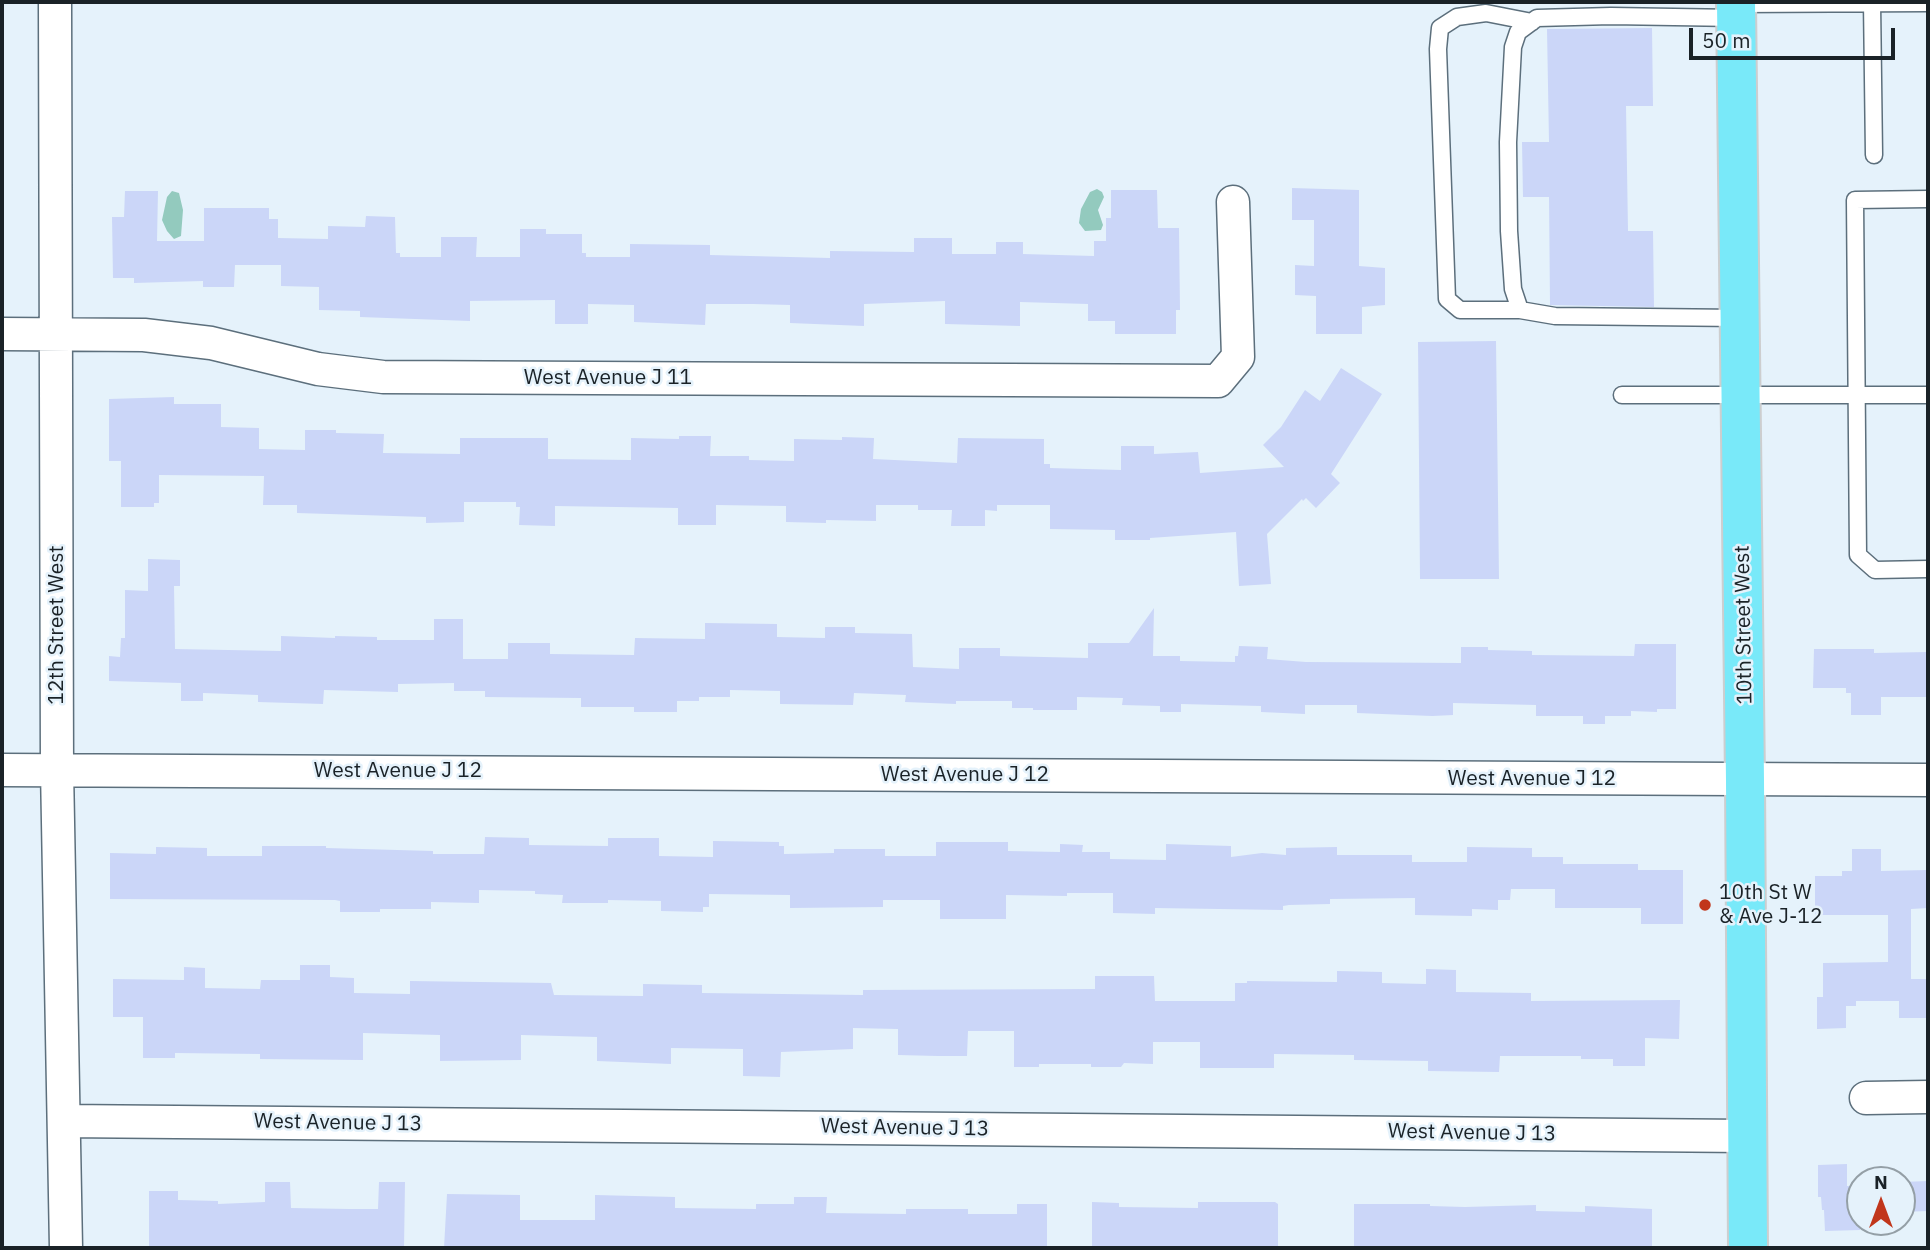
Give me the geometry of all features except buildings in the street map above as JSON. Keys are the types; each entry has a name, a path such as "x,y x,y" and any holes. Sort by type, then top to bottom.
{"main road":[{"name":"10th Street West","path":"1737,8 1748,1248"}],"street":[{"name":"12th Street West","path":"55,2 57,769 66,1248"},
{"name":"West Avenue J 11","path":"2,334 144,335 198,342 318,369 383,377 1218,381 1238,357 1233,202"},
{"name":"West Avenue J 12","path":"2,770 1928,780"},
{"path":"1866,1098 1928,1097"},
{"name":"West Avenue J 13","path":"64,1121 1746,1136"}],"lane":[{"path":"1872,2 1874,155"},
{"path":"1520,310 1513,289 1508,142 1513,47 1518,32 1537,18 1872,2 1928,3"},
{"path":"1532,22 1486,13 1457,17 1440,29 1438,49 1447,299 1460,310 1520,310 1555,316 1740,318"},
{"path":"1928,199 1855,200 1858,555 1875,570 1928,569"},
{"path":"1622,396 1928,396"}],"shaded area":[{"path":"1097,189 1104,197 1098,210 1103,225 1101,230 1085,231 1079,223 1081,209 1090,192"},
{"path":"172,191 179,193 183,210 181,236 174,239 162,220 167,197"}],"place":[{"name":"10th St W & Ave J-12","path":"1705,905"}]}
